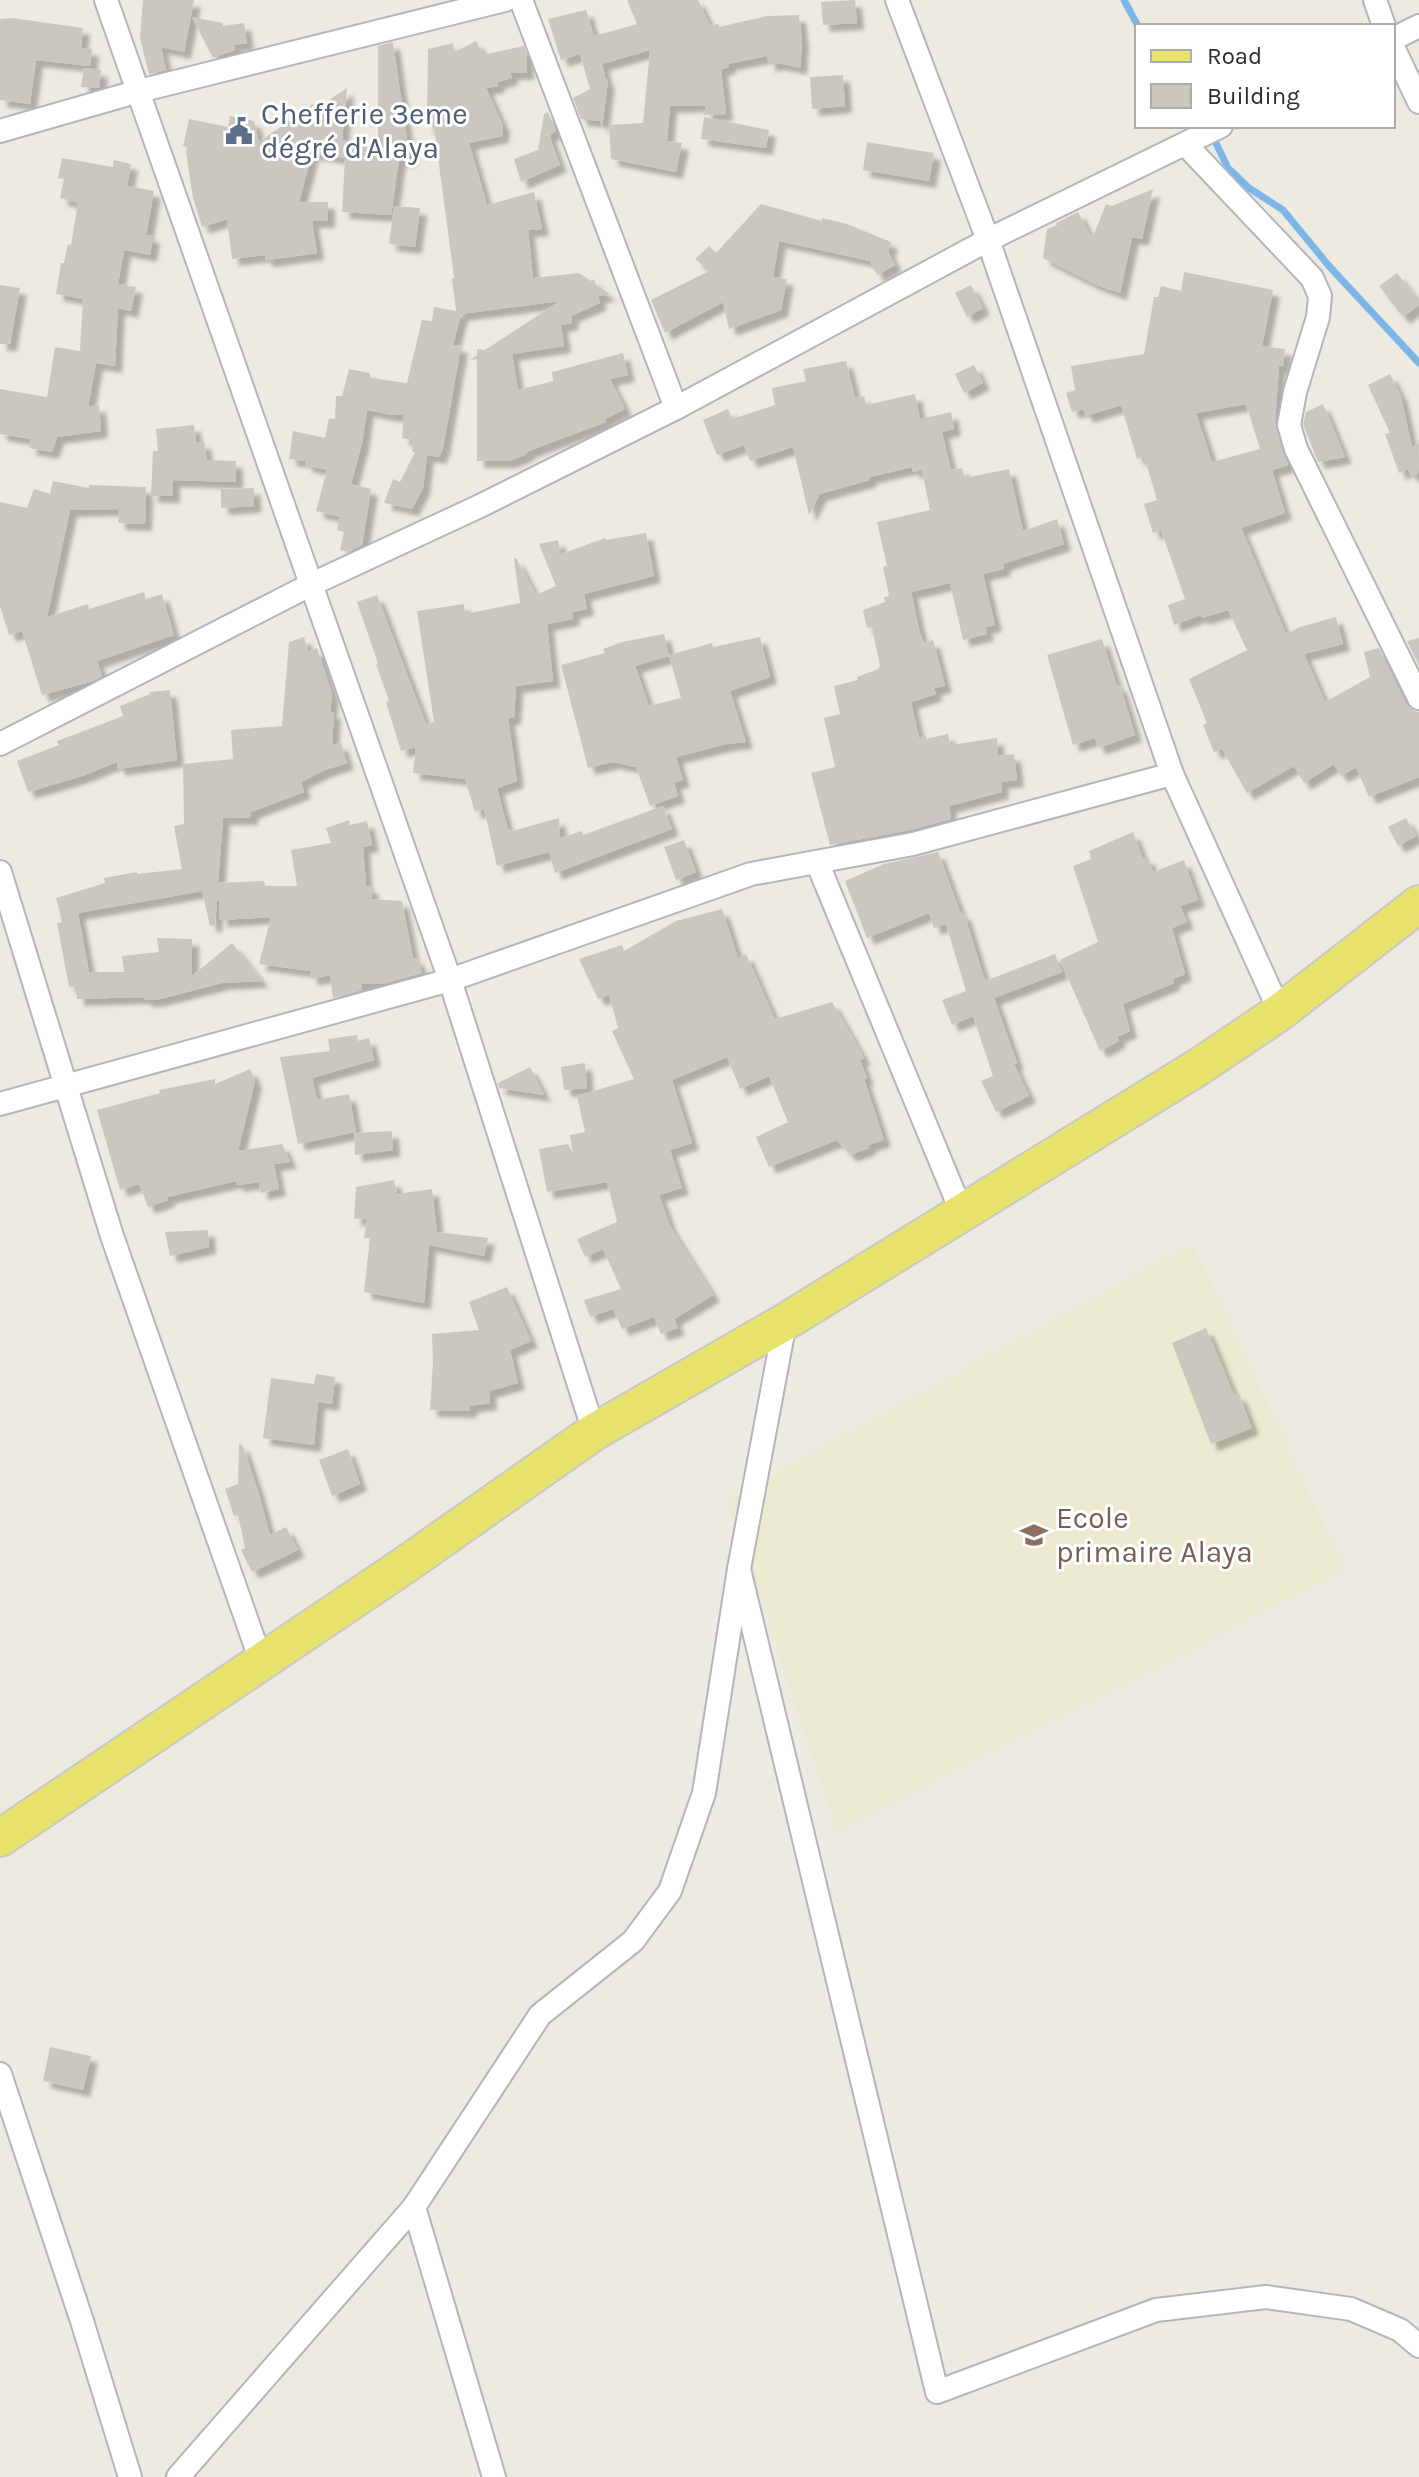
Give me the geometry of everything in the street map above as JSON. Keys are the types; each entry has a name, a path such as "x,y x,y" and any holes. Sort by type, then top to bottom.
{"main road":[{"path":"0,1838 405,1565 594,1432 785,1322 1200,1066 1280,1012 1419,904"}],"street":[{"path":"106,0 450,980 594,1432"},
{"path":"0,131 139,91 505,0"},
{"path":"521,0 676,408"},
{"path":"897,0 988,240 1172,774 1280,1012"},
{"path":"1375,0 1383,24"},
{"path":"1395,38 1419,26"},
{"path":"1395,51 1419,102"},
{"path":"0,744 312,584 480,506 676,408 988,240 1217,128"},
{"path":"1185,144 1312,278 1320,296 1318,317 1295,392 1289,425 1296,449 1419,698"},
{"path":"0,1104 450,980 751,874 913,844 1172,774"},
{"path":"817,862 962,1213"},
{"path":"0,872 112,1236 261,1661"},
{"path":"178,2477 414,2207 540,2015 633,1941 670,1891 704,1793 739,1569 785,1322"},
{"path":"739,1569 937,2392 1156,2310 1266,2297 1351,2309 1400,2330 1419,2346"},
{"path":"0,2074 130,2477"},
{"path":"414,2207 494,2477"}],"shaded area":[{"name":"Ecole primaire Alaya","path":"1193,1244 1345,1570 837,1831 728,1500"}],"building":[{"path":"143,0 194,0 184,52 161,47 166,70 149,74 140,38"},
{"path":"627,0 698,0 710,26 719,24 719,27 767,16 799,15 802,42 800,68 778,63 769,65 767,56 728,64 729,67 721,69 726,114 704,115 706,105 670,106 667,141 682,143 676,172 611,159 609,125 643,123 650,50 602,64 608,79 602,129 600,121 581,119 573,98 590,89 580,54 561,60 548,19 586,10 594,36 637,24"},
{"path":"855,0 857,23 823,25 821,2"},
{"path":"192,17 223,23 223,26 244,23 247,43 234,45 235,50 213,58"},
{"path":"0,19 83,28 81,48 92,49 90,66 36,60 30,104 0,100"},
{"path":"476,41 483,55 524,46 527,54 527,73 510,73 512,78 497,82 498,86 486,88 503,126 502,136 469,143 487,205 534,192 542,229 528,230 533,278 579,273 591,281 594,279 596,285 610,294 598,296 600,303 571,316 572,323 561,325 564,346 512,354 518,390 553,381 552,372 623,353 628,375 610,379 625,409 605,419 606,422 509,461 477,461 477,359 470,360 477,355 477,349 485,350 560,301 461,314 453,345 461,346 439,457 427,455 423,488 412,509 384,503 393,479 400,482 415,452 412,452 413,440 402,438 404,414 367,410 351,484 371,489 362,545 348,552 340,550 344,532 337,530 340,517 316,511 327,470 305,465 306,461 289,459 293,431 325,438 329,418 335,419 336,396 342,396 349,369 370,373 370,378 407,383 422,320 432,321 434,307 456,311 434,127 427,127 428,49 453,43 455,52"},
{"path":"393,42 410,160 399,159 391,215 342,212 345,158 312,153 299,202 328,202 328,221 312,221 317,253 265,260 265,255 232,259 227,219 202,227 193,198 187,147 183,146 189,119 228,127 230,116 254,121 259,142 313,104 316,109 347,88 342,140 375,148 378,146 378,46"},
{"path":"84,68 101,70 99,88 81,87"},
{"path":"843,75 845,106 812,109 810,77"},
{"path":"548,112 556,131 549,135 560,165 521,182 514,159 538,150 544,114"},
{"path":"704,117 769,130 766,148 701,139"},
{"path":"867,142 934,153 929,181 863,170"},
{"path":"62,158 113,167 114,160 131,164 127,186 154,191 146,235 153,236 150,255 124,250 118,284 136,287 131,311 118,308 115,366 96,363 88,407 99,405 101,431 57,437 52,452 29,448 31,439 0,434 0,389 47,397 55,347 80,351 83,299 56,294 61,263 64,263 68,244 71,245 78,203 60,198 64,179 58,178"},
{"path":"1153,189 1142,239 1132,237 1120,293 1043,258 1047,229 1056,223 1078,212 1092,239 1106,204 1112,206"},
{"path":"761,204 822,221 822,218 847,224 891,242 888,251 895,265 877,275 870,261 779,241 773,277 787,279 781,310 729,329 723,302 665,333 651,300 709,271 695,259 709,246 716,253"},
{"path":"394,206 420,208 415,247 389,244"},
{"path":"1184,272 1273,290 1262,346 1285,349 1283,366 1279,366 1275,423 1288,465 1272,470 1285,513 1241,528 1286,634 1336,617 1343,644 1304,654 1325,702 1370,677 1364,652 1379,648 1406,704 1419,712 1419,777 1369,797 1356,767 1341,776 1334,764 1304,783 1294,766 1247,793 1222,749 1214,752 1203,725 1207,723 1189,679 1247,650 1228,610 1202,618 1201,615 1174,625 1168,605 1185,599 1161,530 1153,533 1144,504 1157,500 1144,456 1137,459 1121,405 1086,416 1083,409 1072,412 1066,393 1075,390 1071,366 1144,354 1154,297 1158,297 1161,286 1181,291","holes":["1246,404 1260,449 1212,462 1196,413"]},
{"path":"1397,273 1419,302 1403,317 1379,286"},
{"path":"0,285 20,288 10,344 0,344"},
{"path":"971,285 983,308 967,317 955,293"},
{"path":"846,361 855,398 864,396 866,405 915,394 920,419 951,412 954,429 942,432 951,470 962,468 965,478 1009,469 1023,531 1057,519 1064,544 1003,564 1004,569 983,574 995,625 985,627 987,634 963,640 950,583 911,592 920,633 924,643 933,640 945,686 934,688 936,694 911,702 919,738 948,734 950,745 997,738 998,756 1014,754 1017,780 1001,782 1002,792 949,806 951,819 830,845 811,773 835,767 824,718 840,714 834,686 858,680 857,677 880,666 872,627 867,628 863,610 885,602 884,597 889,596 883,567 887,566 877,522 930,510 922,470 913,472 912,467 869,477 870,480 820,494 809,515 793,447 750,461 744,445 717,455 703,420 728,409 732,419 775,405 772,388 806,381 803,369"},
{"path":"974,365 983,383 964,393 955,374"},
{"path":"1390,374 1401,396 1412,447 1419,443 1418,474 1411,476 1408,469 1399,473 1385,434 1390,433 1368,385"},
{"path":"1323,404 1345,457 1318,462 1303,424 1306,412"},
{"path":"194,425 196,443 204,442 207,460 236,461 236,482 173,480 173,496 151,496 153,451 158,451 156,429"},
{"path":"53,481 89,488 89,485 146,487 145,524 118,523 119,509 70,510 47,617 88,604 89,609 144,592 146,599 162,594 174,635 97,661 102,676 93,681 42,695 22,631 9,635 0,606 0,502 27,508 34,489 50,494"},
{"path":"254,488 254,506 221,508 221,489"},
{"path":"646,533 654,576 584,594 587,609 572,612 573,619 547,624 553,681 516,686 514,718 508,718 517,781 497,788 508,830 512,831 559,818 560,838 582,831 583,835 663,806 672,829 555,873 549,852 497,866 484,809 475,812 465,779 413,773 416,747 401,751 378,663 357,602 377,595 426,724 434,722 417,611 464,604 465,614 520,603 516,558 536,595 556,586 539,544 558,540 561,554 605,538"},
{"path":"664,634 669,656 635,666 649,706 681,698 669,655 712,643 713,647 760,637 770,677 730,691 746,742 676,757 683,780 674,783 678,796 650,806 636,767 612,762 588,768 561,665 605,653 603,649 622,642"},
{"path":"304,637 308,651 317,648 332,694 332,745 341,743 347,763 301,782 304,792 251,812 251,818 223,818 218,883 264,881 265,886 297,886 291,850 331,843 326,828 349,820 350,825 367,821 372,845 363,847 366,886 372,887 371,899 402,901 413,959 417,958 422,973 382,984 361,984 362,990 333,998 330,975 311,979 310,971 259,964 271,917 220,920 217,901 215,925 210,926 202,891 78,913 89,972 124,972 122,956 159,952 157,938 192,939 192,976 232,943 262,981 222,983 156,1000 144,1000 144,997 77,999 76,986 69,987 57,923 62,922 56,898 105,883 104,878 182,869 174,826 184,824 183,764 233,759 231,730 282,726 289,642"},
{"path":"1419,638 1419,666 1407,641"},
{"path":"1102,639 1135,735 1098,748 1095,738 1073,745 1047,655"},
{"path":"170,690 177,760 118,769 117,762 28,792 17,761 59,745 57,741 123,716 120,706 150,692"},
{"path":"1406,818 1416,836 1398,846 1388,827"},
{"path":"1133,832 1143,859 1148,857 1153,872 1184,860 1198,900 1180,906 1187,922 1172,928 1185,974 1173,979 1174,983 1123,1004 1130,1031 1100,1051 1060,960 1098,942 1073,866 1091,859 1089,851"},
{"path":"684,840 696,872 676,880 664,847"},
{"path":"938,852 961,914 964,913 985,981 1055,954 1062,972 994,998 1017,1063 1014,1064 1029,1096 996,1112 981,1081 993,1076 973,1016 952,1025 942,1000 966,991 946,924 934,928 929,913 867,938 845,881 884,864"},
{"path":"722,909 738,958 746,954 775,1019 832,1002 864,1058 860,1060 867,1078 864,1079 884,1140 850,1155 837,1140 769,1167 756,1137 788,1122 769,1076 740,1089 727,1057 672,1080 692,1143 670,1150 682,1188 659,1195 670,1226 713,1295 674,1319 678,1328 661,1334 654,1317 622,1329 613,1309 590,1317 584,1300 621,1289 603,1249 585,1257 577,1239 617,1222 607,1182 547,1192 539,1149 568,1144 573,1154 570,1135 585,1132 577,1096 634,1079 612,1031 618,1028 609,995 598,999 579,959 622,945 624,951 676,921"},
{"path":"357,1035 358,1041 369,1038 374,1060 312,1078 317,1100 349,1094 356,1132 298,1144 280,1057 330,1051 328,1039"},
{"path":"585,1063 587,1088 564,1090 561,1067"},
{"path":"530,1067 544,1095 499,1088 498,1083"},
{"path":"250,1069 255,1081 238,1151 282,1144 290,1162 274,1164 279,1189 261,1193 259,1182 237,1185 236,1181 167,1197 168,1200 148,1207 139,1184 120,1190 97,1110 160,1093 159,1090 215,1079 215,1084"},
{"path":"392,1131 393,1150 355,1155 354,1133"},
{"path":"394,1180 397,1194 432,1189 437,1232 488,1238 484,1256 429,1245 424,1303 364,1292 370,1238 364,1238 367,1218 354,1219 356,1187"},
{"path":"208,1230 209,1247 170,1256 165,1232"},
{"path":"507,1287 531,1341 510,1350 518,1383 489,1391 490,1403 470,1406 470,1411 430,1410 432,1334 479,1330 469,1302"},
{"path":"1206,1328 1234,1395 1239,1394 1252,1428 1211,1444 1172,1343"},
{"path":"316,1374 335,1377 332,1404 318,1402 314,1445 263,1438 271,1378 314,1384"},
{"path":"239,1443 243,1446 270,1535 286,1527 298,1550 252,1572 241,1550 245,1548 238,1515 234,1516 225,1489 238,1484"},
{"path":"348,1449 360,1484 332,1496 319,1460"},
{"path":"50,2047 91,2056 83,2090 43,2081"}],"waterway":[{"path":"1124,0 1137,24"},
{"path":"1212,135 1228,168 1249,188 1283,210 1329,266 1419,363"}],"place":[{"name":"Chefferie 3eme dégré d'Alaya","path":"239,131"},
{"name":"Ecole primaire Alaya","path":"1034,1535"}]}
